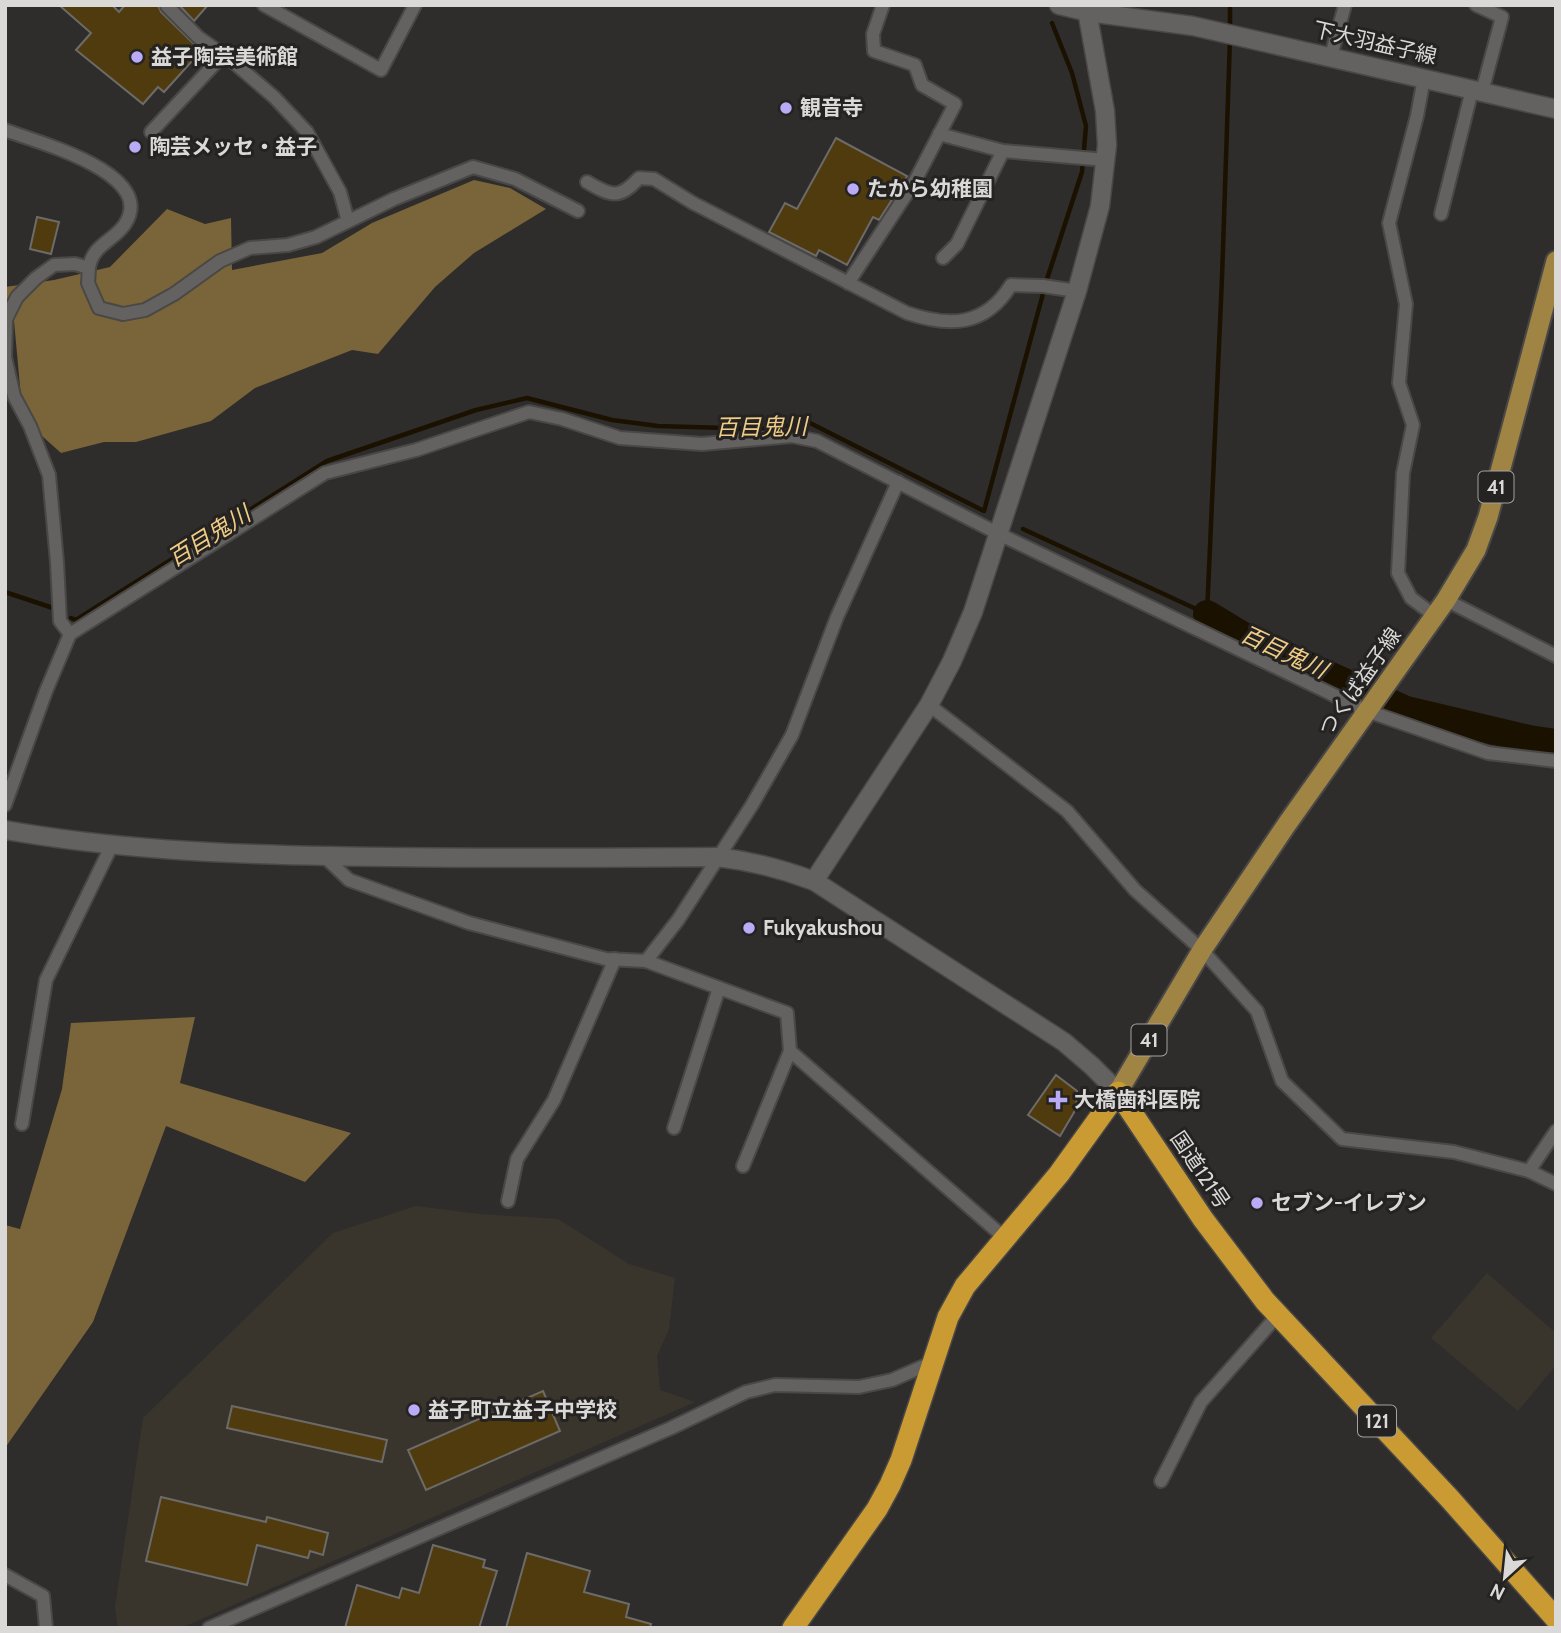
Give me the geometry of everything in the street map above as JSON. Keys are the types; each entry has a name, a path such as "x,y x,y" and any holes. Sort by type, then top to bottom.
{"highway":[{"path":"793,1628 877,1509 890,1485 901,1460 948,1317 965,1286 1059,1174 1118,1092"},
{"name":"国道121号","path":"1118,1092 1232,1259 1278,1315 1450,1499 1556,1619"}],"main road":[{"name":"つくば益子線","path":"1118,1092 1202,950 1440,608 1476,550 1488,517 1556,261"}],"street":[{"path":"264,5 381,70 415,5"},
{"path":"848,283 915,181 956,104 922,85 915,65 874,51 873,34 883,5"},
{"name":"下大羽益子線","path":"1059,5 1193,26 1556,109"},
{"path":"1331,56 1345,5"},
{"path":"1441,214 1502,17 1476,5"},
{"path":"167,6 198,37 274,97 307,132 340,192 348,221"},
{"path":"814,881 929,705 952,661 973,612 1077,291 1100,206 1106,160 1105,111 1087,9"},
{"path":"151,132 223,55"},
{"path":"1424,78 1417,116 1389,222 1406,304 1399,383 1413,425 1403,473 1398,573 1412,598 1556,656"},
{"path":"5,131 95,164 113,175 126,190 131,206 126,223 90,258 88,283 99,308 123,314 145,310 174,294 220,261 250,248 288,245 316,237 394,199 473,167 515,179 578,211"},
{"path":"939,134 1003,152 1106,160"},
{"path":"943,258 957,243 1003,152"},
{"path":"587,182 606,193 620,194 639,178 654,180 693,203 907,313 932,321 954,323 974,317 1000,302 1011,285 1077,291"},
{"path":"70,634 60,621 49,475 30,426 14,396 5,357 6,319 17,297 54,265 75,264 89,268"},
{"path":"5,805 46,691 70,634 325,473 416,450 529,412 562,419 620,438 702,444 792,436 817,441 999,534 1488,753 1556,761"},
{"path":"646,961 678,920 752,805 792,734 837,617 898,482"},
{"path":"929,705 1067,811 1135,890 1202,950 1256,1011 1282,1081 1342,1139 1454,1152 1529,1171 1556,1184"},
{"path":"5,830 112,845 212,853 427,859 718,857 749,861 814,881 1064,1042 1118,1092"},
{"path":"22,1124 46,980 112,845"},
{"path":"324,856 349,880 444,915 606,959 646,961 787,1013 790,1051 743,1166"},
{"path":"508,1201 517,1159 554,1100 615,959"},
{"path":"674,1128 719,988"},
{"path":"790,1051 1006,1239"},
{"path":"1529,1171 1556,1131"},
{"path":"1161,1481 1201,1402 1278,1315"},
{"path":"209,1628 671,1428 746,1392 775,1385 859,1387 892,1380 933,1362"},
{"path":"5,1575 43,1596 46,1628"}],"shaded area":[{"path":"474,180 510,188 546,209 474,253 435,287 378,354 352,350 255,388 211,421 136,442 104,442 61,453 23,419 14,321 5,319 5,287 54,280 110,267 167,209 205,224 231,218 232,270 322,253 372,223"},
{"path":"195,1017 180,1083 351,1133 305,1182 166,1126 93,1322 5,1448 5,1225 20,1229 62,1089 71,1023"},
{"name":"益子町立益子中学校","path":"416,1206 479,1214 558,1219 629,1264 675,1278 669,1329 657,1356 660,1390 695,1402 181,1628 118,1628 115,1607 143,1418 333,1233"},
{"path":"1487,1273 1556,1333 1556,1365 1518,1411 1431,1338"}],"building":[{"name":"益子陶芸美術館","path":"59,5 112,5 119,12 125,5 158,5 161,12 195,45 187,54 193,60 164,92 158,87 143,104 76,50 91,33"},
{"path":"179,5 208,5 194,21"},
{"name":"たから幼稚園","path":"836,138 907,176 879,220 873,217 847,265 819,250 816,256 769,232 785,203 797,209"},
{"path":"37,217 59,222 51,254 30,249"},
{"name":"大橋歯科医院","path":"1056,1075 1077,1091 1076,1109 1060,1136 1028,1115"},
{"path":"543,1391 560,1431 426,1490 408,1450"},
{"path":"232,1406 387,1440 382,1462 227,1428"},
{"path":"161,1497 266,1522 267,1517 328,1533 323,1555 310,1551 308,1558 257,1545 247,1585 146,1561"},
{"path":"433,1545 485,1560 483,1567 497,1571 479,1628 345,1628 357,1585 399,1598 402,1588 419,1593"},
{"path":"527,1553 590,1571 584,1592 629,1604 626,1617 651,1624 650,1628 506,1628"}],"waterway":[{"path":"1230,5 1230,29"},
{"name":"百目鬼川","path":"71,618 76,620 327,461 476,410 527,398 612,420 658,426 759,429 810,423 984,511 1047,279 1082,172 1086,126 1072,73 1052,23"},
{"path":"1023,529 1207,614 1230,38"},
{"name":"百目鬼川","path":"5,592 53,608"},
{"name":"百目鬼川","path":"1207,614 1245,637 1406,710 1556,743"}],"place":[{"name":"益子陶芸美術館","path":"137,57"},
{"name":"観音寺","path":"786,108"},
{"name":"陶芸メッセ・益子","path":"135,147"},
{"name":"たから幼稚園","path":"853,189"},
{"name":"Fukyakushou","path":"749,928"},
{"name":"大橋歯科医院","path":"1058,1100"},
{"name":"セブン-イレブン","path":"1257,1203"},
{"name":"益子町立益子中学校","path":"414,1410"}]}
